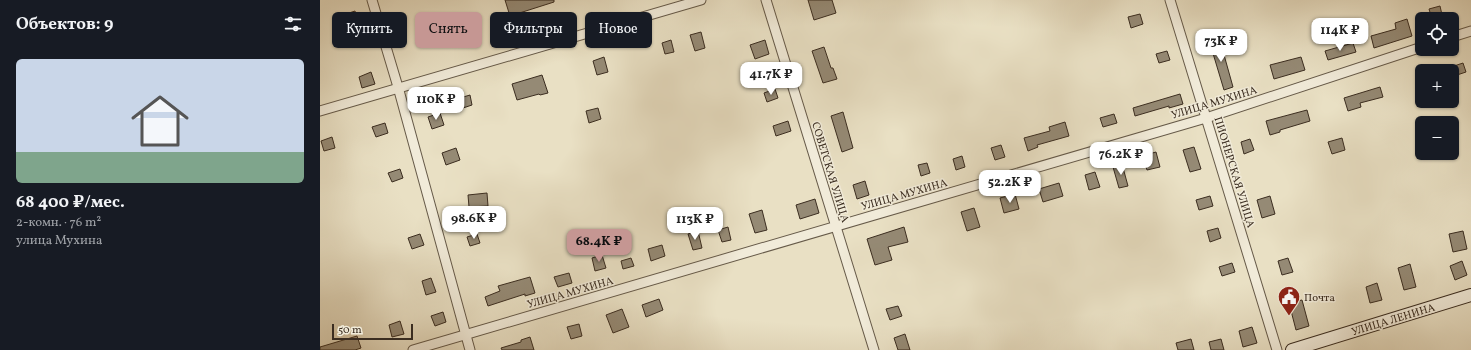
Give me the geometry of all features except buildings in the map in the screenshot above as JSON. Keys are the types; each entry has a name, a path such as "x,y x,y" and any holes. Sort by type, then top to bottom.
{"main road":[{"name":"УЛИЦА ЛЕНИНА","path":"1292,350 1471,295"}],"street":[{"path":"372,0 398,87 470,350"},
{"path":"320,111 398,87 701,0"},
{"name":"СОВЕТСКАЯ УЛИЦА","path":"766,0 874,350"},
{"name":"ПИОНЕРСКАЯ УЛИЦА","path":"1170,0 1277,350"},
{"path":"1459,35 1471,31"},
{"name":"УЛИЦА МУХИНА","path":"413,350 1206,118 1415,49"}],"place":[{"name":"Почта","path":"1289,316"}]}
